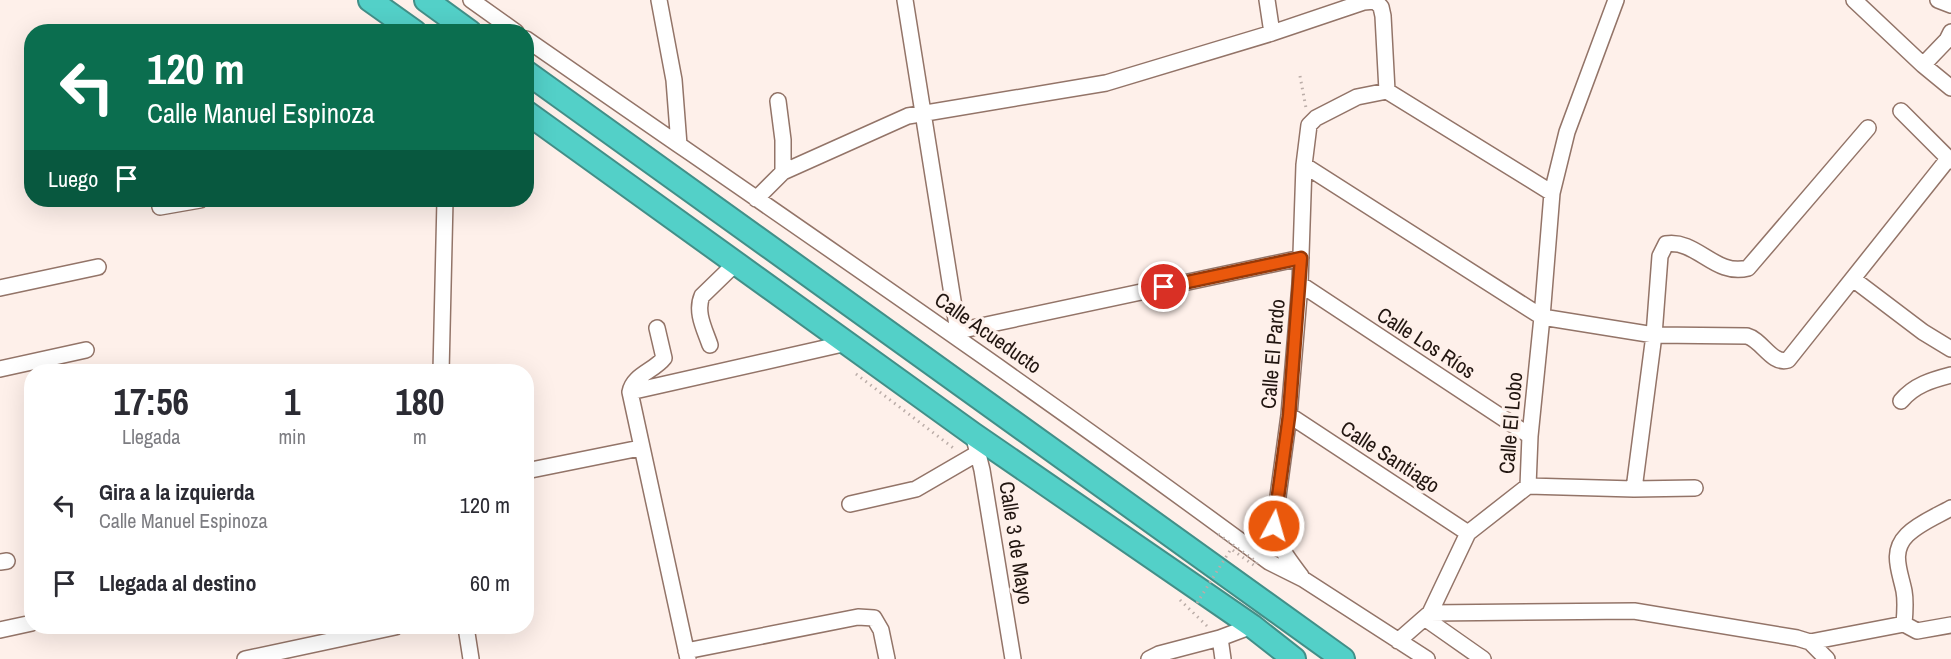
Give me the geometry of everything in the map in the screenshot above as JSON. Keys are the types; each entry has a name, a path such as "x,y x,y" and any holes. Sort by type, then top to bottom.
{"highway":[{"path":"370,0 404,24"},
{"path":"426,0 459,24"},
{"path":"534,78 1343,659"},
{"path":"534,118 848,343 975,443 1252,626 1294,659"}],"street":[{"path":"659,0 674,80 679,145"},
{"path":"905,0 959,334 1301,258"},
{"path":"1267,0 1272,33"},
{"name":"Calle El Lobo","path":"1398,641 1428,616 1468,533 1528,486 1530,436 1552,193 1567,132 1616,0"},
{"path":"1854,0 1951,88"},
{"path":"1938,0 1951,4"},
{"path":"463,24 472,1 505,24"},
{"path":"756,199 783,172 908,116 1106,83 1272,33 1364,2 1375,1 1381,8 1387,92"},
{"path":"1923,65 1947,40 1951,32"},
{"name":"Calle Acueducto","path":"534,45 756,199 959,334 1269,562 1303,579 1427,659"},
{"path":"1309,125 1316,118 1357,98 1371,93 1387,92 1552,193"},
{"path":"778,101 783,140 783,172"},
{"path":"1304,165 1542,317 1654,335 1747,336 1755,338 1778,360 1783,361 1788,360 1949,160 1901,111"},
{"name":"Calle El Pardo","path":"1303,579 1284,554 1276,537 1274,526 1289,416 1300,284 1304,165 1309,125"},
{"path":"1634,489 1654,335 1660,256 1666,244 1681,244 1725,268 1736,271 1748,268 1868,128"},
{"path":"441,364 445,207"},
{"path":"710,345 699,303 702,296 736,263"},
{"path":"0,288 99,267"},
{"path":"1853,279 1923,332 1951,349"},
{"name":"Calle Los Ríos","path":"1300,284 1530,436"},
{"path":"657,328 664,358 635,380 630,392 640,448 687,655 858,617 874,618 881,630 887,659"},
{"path":"630,392 848,343"},
{"path":"0,369 86,350"},
{"path":"1901,401 1918,386 1951,375"},
{"name":"Calle Santiago","path":"1289,416 1468,533"},
{"path":"850,504 916,489 957,467 975,443"},
{"name":"Calle 3 de Mayo","path":"975,443 982,470 1013,659"},
{"path":"534,469 640,448"},
{"path":"1528,486 1695,488"},
{"path":"1904,624 1905,601 1896,557 1899,547 1912,530 1951,508"},
{"path":"1428,616 1634,611 1797,638 1810,642 1827,659"},
{"path":"1428,616 1483,659"},
{"path":"1810,642 1904,624 1917,631 1951,625"},
{"path":"0,630 24,625"},
{"path":"1149,659 1252,626"},
{"path":"245,659 362,634"},
{"path":"467,634 471,659"},
{"path":"1220,638 1222,659"}],"path":[{"path":"1300,76 1309,125"},
{"path":"1197,603 1231,549 1255,566 1257,562 1215,532"}],"route":[{"path":"1164,287 1301,258 1289,416 1274,526"}]}
